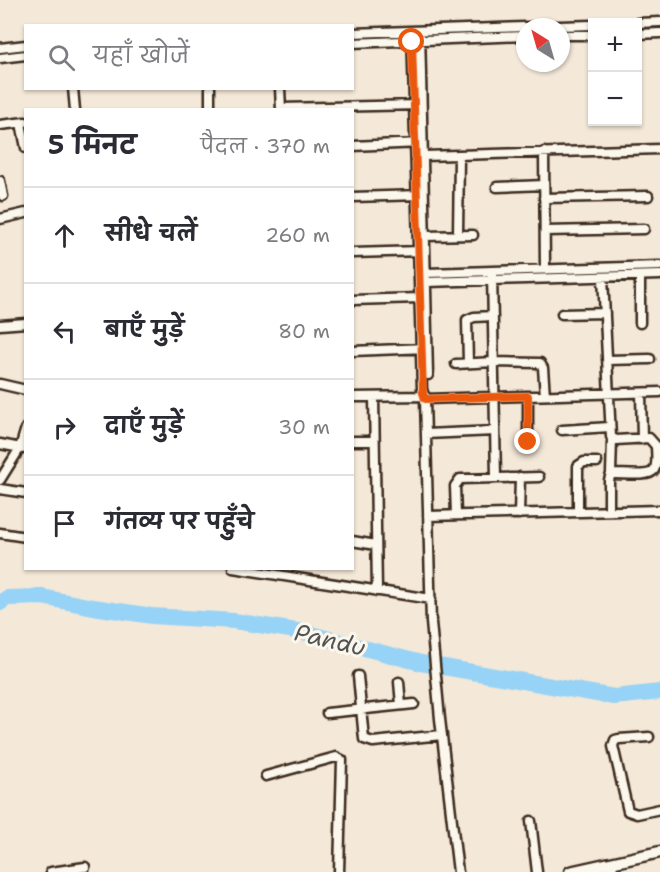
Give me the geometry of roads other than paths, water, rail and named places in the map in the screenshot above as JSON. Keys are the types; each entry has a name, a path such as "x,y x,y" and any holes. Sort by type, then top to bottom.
{"street":[{"path":"642,23 660,22"},
{"path":"570,32 588,26"},
{"path":"354,33 516,27"},
{"path":"486,28 486,39"},
{"path":"570,30 588,33"},
{"path":"416,31 422,251 425,277 425,349"},
{"path":"642,34 660,33"},
{"path":"354,43 516,37"},
{"path":"0,48 24,45"},
{"path":"0,58 24,55"},
{"path":"73,90 75,108"},
{"path":"210,90 210,108"},
{"path":"280,90 281,108"},
{"path":"316,108 419,105"},
{"path":"0,125 23,122"},
{"path":"354,146 420,143"},
{"path":"420,143 424,156 421,195 426,236 422,251"},
{"path":"424,156 660,149"},
{"path":"544,152 545,269"},
{"path":"458,235 459,155"},
{"path":"0,181 3,196"},
{"path":"497,187 544,185"},
{"path":"354,197 421,195"},
{"path":"544,198 648,196"},
{"path":"0,219 24,213"},
{"path":"545,231 644,230"},
{"path":"426,236 473,235"},
{"path":"354,252 422,251"},
{"path":"492,275 545,269 660,266"},
{"path":"492,275 496,478"},
{"path":"425,277 660,275"},
{"path":"640,276 640,322"},
{"path":"425,277 420,298 428,391 425,398 431,622 458,872"},
{"path":"603,277 609,427 612,439 609,511"},
{"path":"354,300 420,298"},
{"path":"562,314 605,313"},
{"path":"468,363 467,320 474,317 492,316"},
{"path":"0,325 24,323"},
{"path":"354,351 425,349"},
{"path":"607,360 650,359"},
{"path":"456,364 540,363 543,368 545,395"},
{"path":"0,384 24,390"},
{"path":"354,397 495,397 660,392"},
{"path":"641,393 642,439"},
{"path":"528,396 528,442"},
{"path":"374,397 377,591"},
{"path":"562,430 609,427"},
{"path":"426,434 495,431"},
{"path":"611,474 653,472 656,446 652,440 612,439"},
{"path":"354,441 374,441"},
{"path":"0,444 22,448 0,480"},
{"path":"578,512 578,466 584,462 597,462"},
{"path":"519,514 520,477"},
{"path":"456,515 455,486 457,481 465,478 539,477"},
{"path":"0,489 24,493"},
{"path":"428,516 660,510"},
{"path":"0,533 24,537"},
{"path":"354,541 376,544"},
{"path":"251,570 430,599"},
{"path":"298,570 298,578"},
{"path":"358,676 363,736 368,742 442,735"},
{"path":"399,682 401,705"},
{"path":"327,713 414,704"},
{"path":"649,737 619,739 615,740 613,746 628,811 637,814 660,809"},
{"path":"266,776 336,756 342,760 339,872"},
{"path":"531,821 537,872"},
{"path":"570,872 612,867 660,852"},
{"path":"51,872 85,867"}],"waterway":[{"name":"Pandu","path":"0,603 7,598 42,597 152,616 234,621 303,632 421,663 614,697 660,692"}]}
